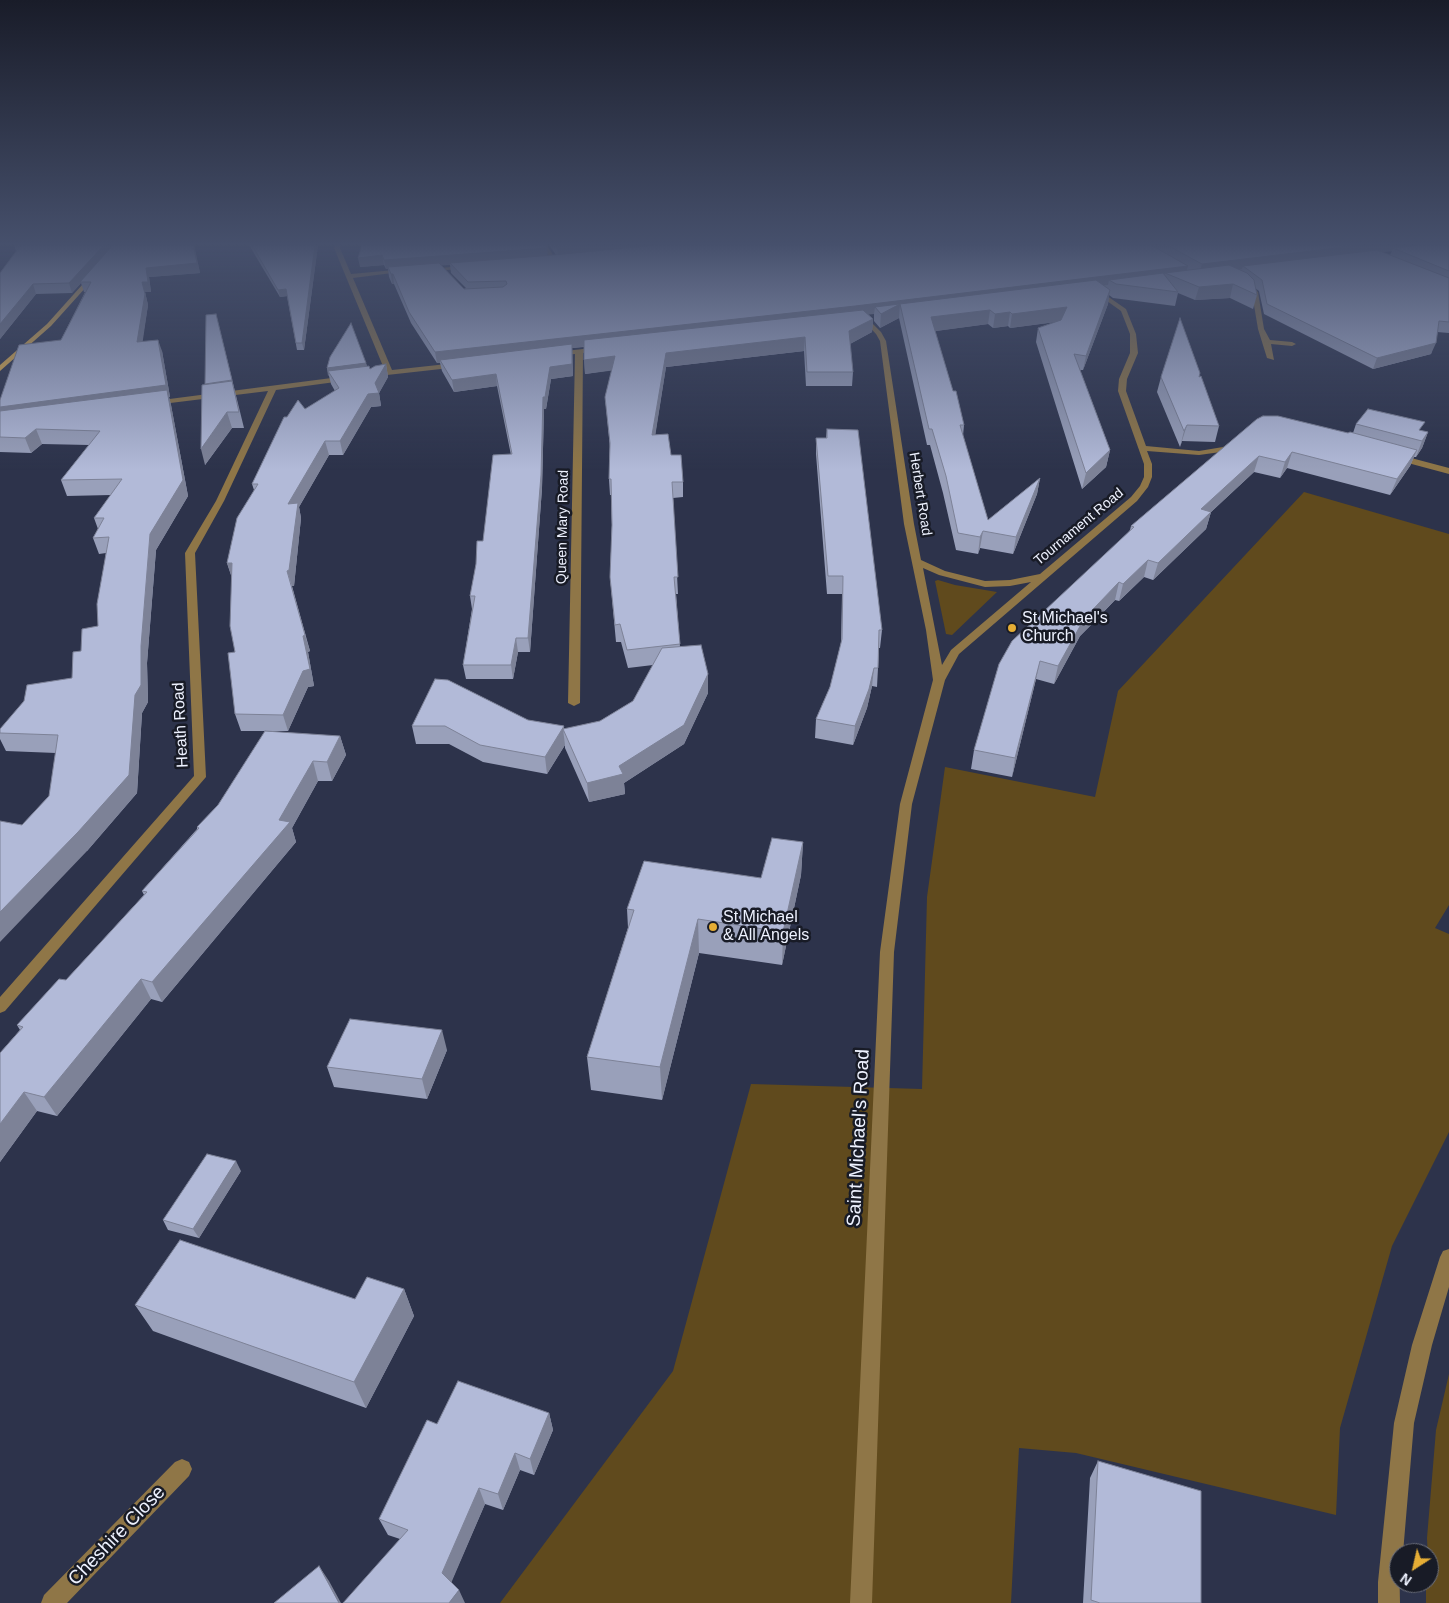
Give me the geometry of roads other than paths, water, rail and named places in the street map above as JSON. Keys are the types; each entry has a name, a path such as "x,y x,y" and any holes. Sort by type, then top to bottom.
{"main road":[{"path":"0,369 54,320"}],"street":[{"path":"368,320 390,372"},
{"name":"Herbert Road","path":"870,320 883,341 909,524 932,630 939,680"},
{"name":"Tournament Road","path":"939,680 955,652 1134,499 1144,487 1148,477 1148,464 1122,391 1123,379 1134,353 1133,334 1128,320"},
{"path":"1260,320 1271,358"},
{"path":"1267,342 1292,344"},
{"path":"550,355 608,348"},
{"name":"Queen Mary Road","path":"574,703 579,352"},
{"path":"146,404 465,364"},
{"name":"Heath Road","path":"0,1007 200,777 190,553 220,501 273,387"},
{"path":"1142,448 1199,453 1214,452 1226,449 1243,433"},
{"path":"1384,454 1449,471"},
{"path":"917,562 942,573 985,584 1010,583 1042,577"},
{"name":"Saint Michael's Road","path":"861,1603 885,1050 887,952 906,804 939,680"},
{"path":"1389,1603 1389,1582 1404,1423 1422,1345 1449,1257"},
{"name":"Cheshire Close","path":"52,1603 182,1469"}],"place":[{"name":"St Michael's Church","path":"1012,628"},
{"name":"St Michael & All Angels","path":"713,927"}]}
